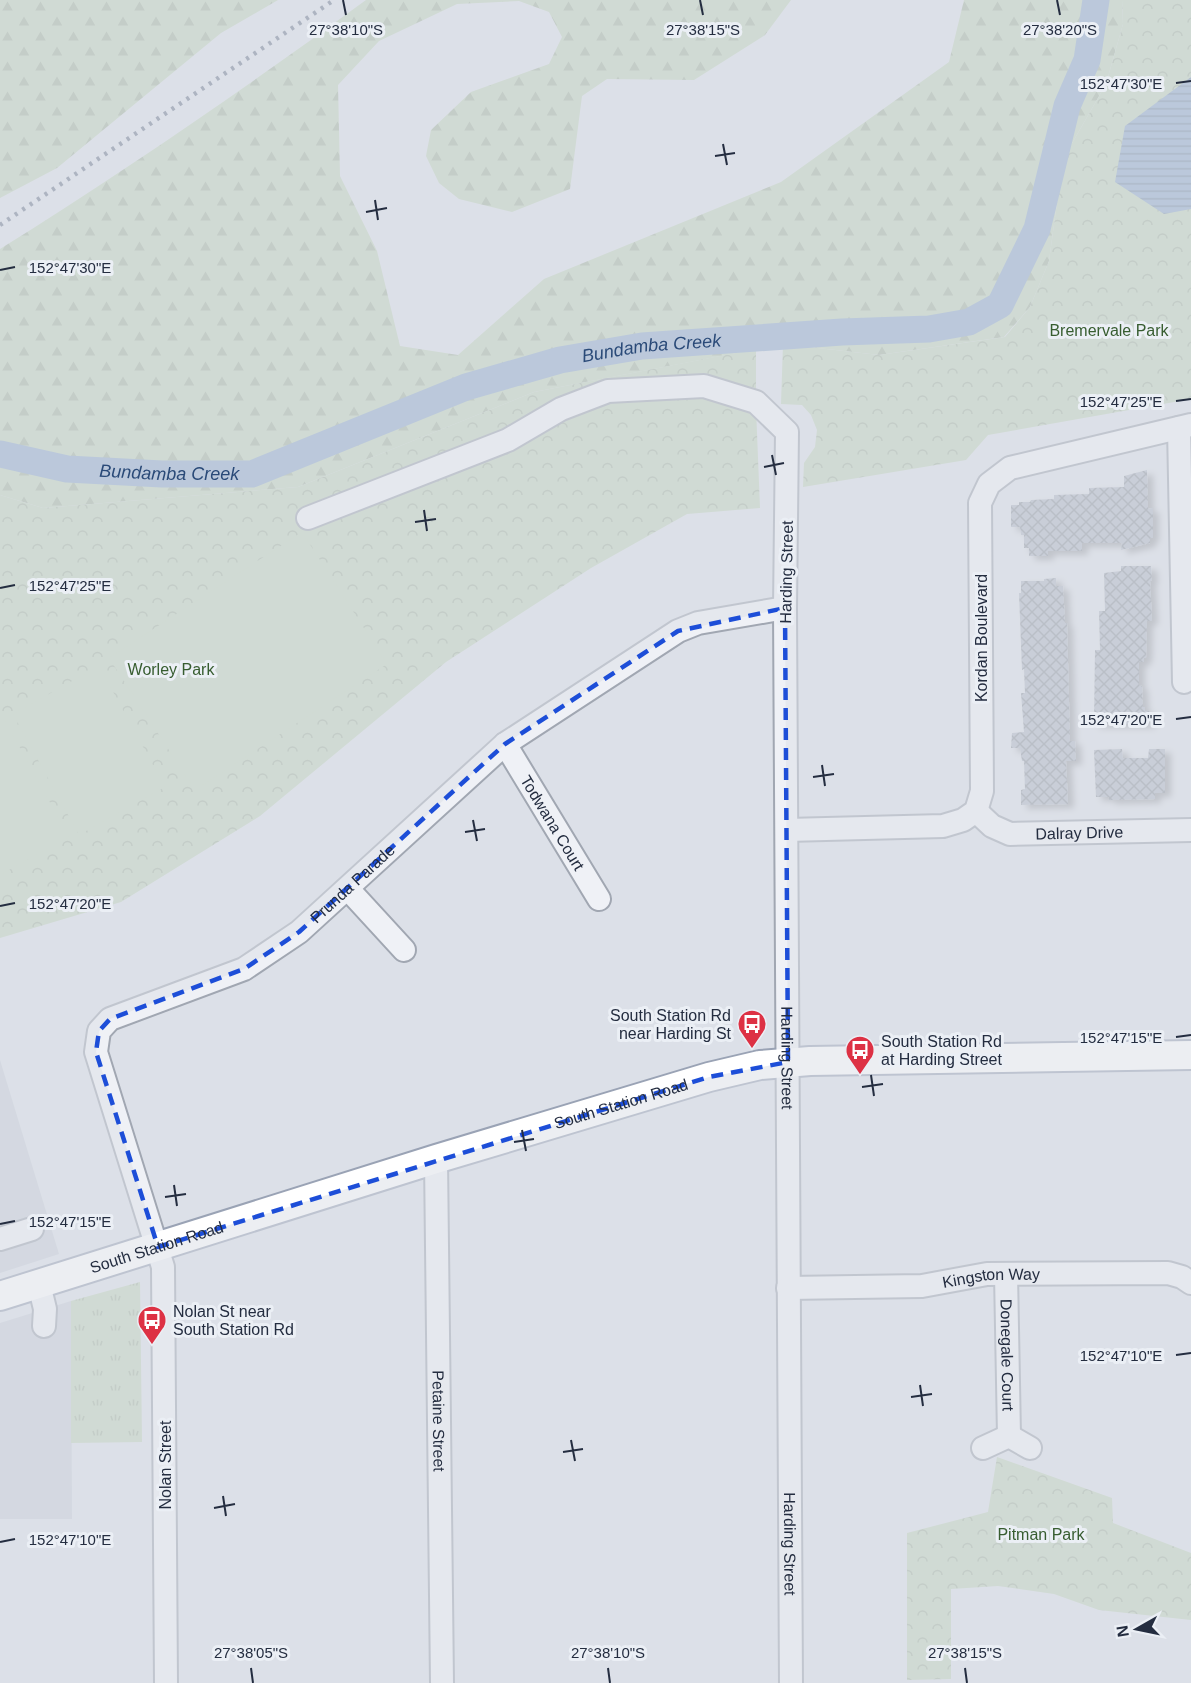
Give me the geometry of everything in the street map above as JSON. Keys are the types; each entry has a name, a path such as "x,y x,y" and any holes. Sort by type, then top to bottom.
{"main road":[{"name":"South Station Road","path":"2,1289 39,1284 436,1159 709,1077 760,1065 788,1062 1191,1055"}],"street":[{"name":"Harding Street","path":"308,518 508,440 561,409 608,391 704,386 756,402 787,432 785,608 791,1683"},
{"path":"1184,682 1185,426"},
{"name":"Kordan Boulevard","path":"976,811 982,791 980,503 990,484 1010,468 1185,426"},
{"name":"Prunda Parade","path":"158,1247 96,1052 99,1031 110,1019 244,969 299,932 505,744 678,631 698,623 785,608"},
{"name":"Todwana Court","path":"505,744 599,899"},
{"path":"787,830 943,826 963,820 976,811"},
{"name":"Dalray Drive","path":"976,811 992,826 1010,834 1191,830"},
{"path":"348,889 404,950"},
{"name":"Petaine Street","path":"436,1159 441,1683"},
{"path":"0,1239 32,1229"},
{"name":"Nolan Street","path":"158,1247 163,1267 166,1683"},
{"name":"Kingston Way","path":"788,1288 922,1286 987,1274 1168,1273 1182,1277 1191,1283"},
{"name":"Donegale Court","path":"1006,1274 1009,1436"},
{"path":"39,1284 45,1309 44,1326"},
{"path":"983,1448 1009,1436 1030,1448"}],"highlighted area":[{"path":"785,608 788,1062 709,1077 158,1247 96,1052 99,1031 110,1019 244,969 299,932 505,744 678,631"}],"shaded area":[{"path":"0,1060 59,1254 0,1273"},
{"path":"71,1301 72,1519 0,1519 0,1323"}],"green space":[{"path":"0,0 278,0 221,33 57,168 0,198"},
{"path":"366,0 791,0 765,35 694,80 607,79 582,96 570,189 512,212 459,199 439,183 426,156 431,130 471,92 549,64 562,37 549,12 519,1 457,4 379,41 338,85 340,176 377,251 400,346 458,355 544,279 781,182 949,62 964,0 1122,0 1123,24 1106,84 1063,159 1049,261 1030,307 1004,337 879,355 783,344 534,392 298,487 43,508 0,495 0,249 185,128"},
{"name":"Bremervale Park","path":"1122,0 1191,0 1191,399 988,435 966,460 803,487 804,463 815,447 817,430 811,415 802,405 781,404 783,344 879,355 1005,337 1030,307 1049,261 1063,159 1106,84 1123,24"},
{"name":"Worley Park","path":"756,349 760,508 687,514 591,568 446,662 260,816 121,902 0,938 0,495 43,508 298,487 534,392"},
{"path":"302,532 387,664 195,790 109,658"},
{"path":"99,666 165,787 79,835 13,714"},
{"path":"3,717 69,837 0,875 0,719"},
{"path":"140,1282 142,1442 71,1443 71,1301"},
{"name":"Pitman Park","path":"997,1457 1112,1498 1113,1523 1191,1553 1191,1620 1099,1610 1054,1594 998,1586 951,1589 951,1679 907,1680 907,1533 988,1512"}],"water":[{"path":"1191,77 1191,209 1164,214 1115,182 1125,126"}],"building":[{"path":"1147,470 1148,509 1153,508 1153,538 1150,538 1150,543 1121,550 1122,543 1082,543 1082,551 1048,551 1048,556 1029,556 1029,548 1024,548 1024,535 1021,535 1020,527 1011,527 1011,505 1019,505 1019,502 1030,502 1031,500 1054,499 1054,495 1089,494 1089,488 1124,487 1124,476"},
{"path":"1121,566 1151,566 1152,621 1147,621 1146,658 1144,662 1139,662 1139,685 1142,686 1143,707 1145,711 1149,711 1149,724 1094,724 1095,650 1100,650 1099,611 1105,611 1104,573 1121,571"},
{"path":"1056,578 1056,586 1063,586 1065,623 1067,623 1070,741 1075,741 1076,761 1066,761 1068,804 1021,805 1021,790 1025,789 1024,761 1022,761 1020,748 1011,748 1012,733 1024,732 1021,693 1025,693 1019,593 1021,593 1021,581 1044,581 1044,579"},
{"path":"1122,749 1123,758 1148,758 1149,749 1165,749 1165,793 1155,793 1155,799 1109,800 1109,797 1096,797 1094,750"}],"waterway":[{"name":"Bundamba Creek","path":"0,454 67,469 162,474 252,474 466,387 560,360 642,346 842,332 929,329 969,322 1000,305 1037,229 1067,106 1087,60 1096,0"}],"railway":[{"path":"0,225 334,0"}],"place":[{"name":"South Station Rd near Harding St","path":"752,1050"},
{"name":"South Station Rd at Harding Street","path":"860,1076"},
{"name":"Nolan St near South Station Rd","path":"152,1346"}]}
